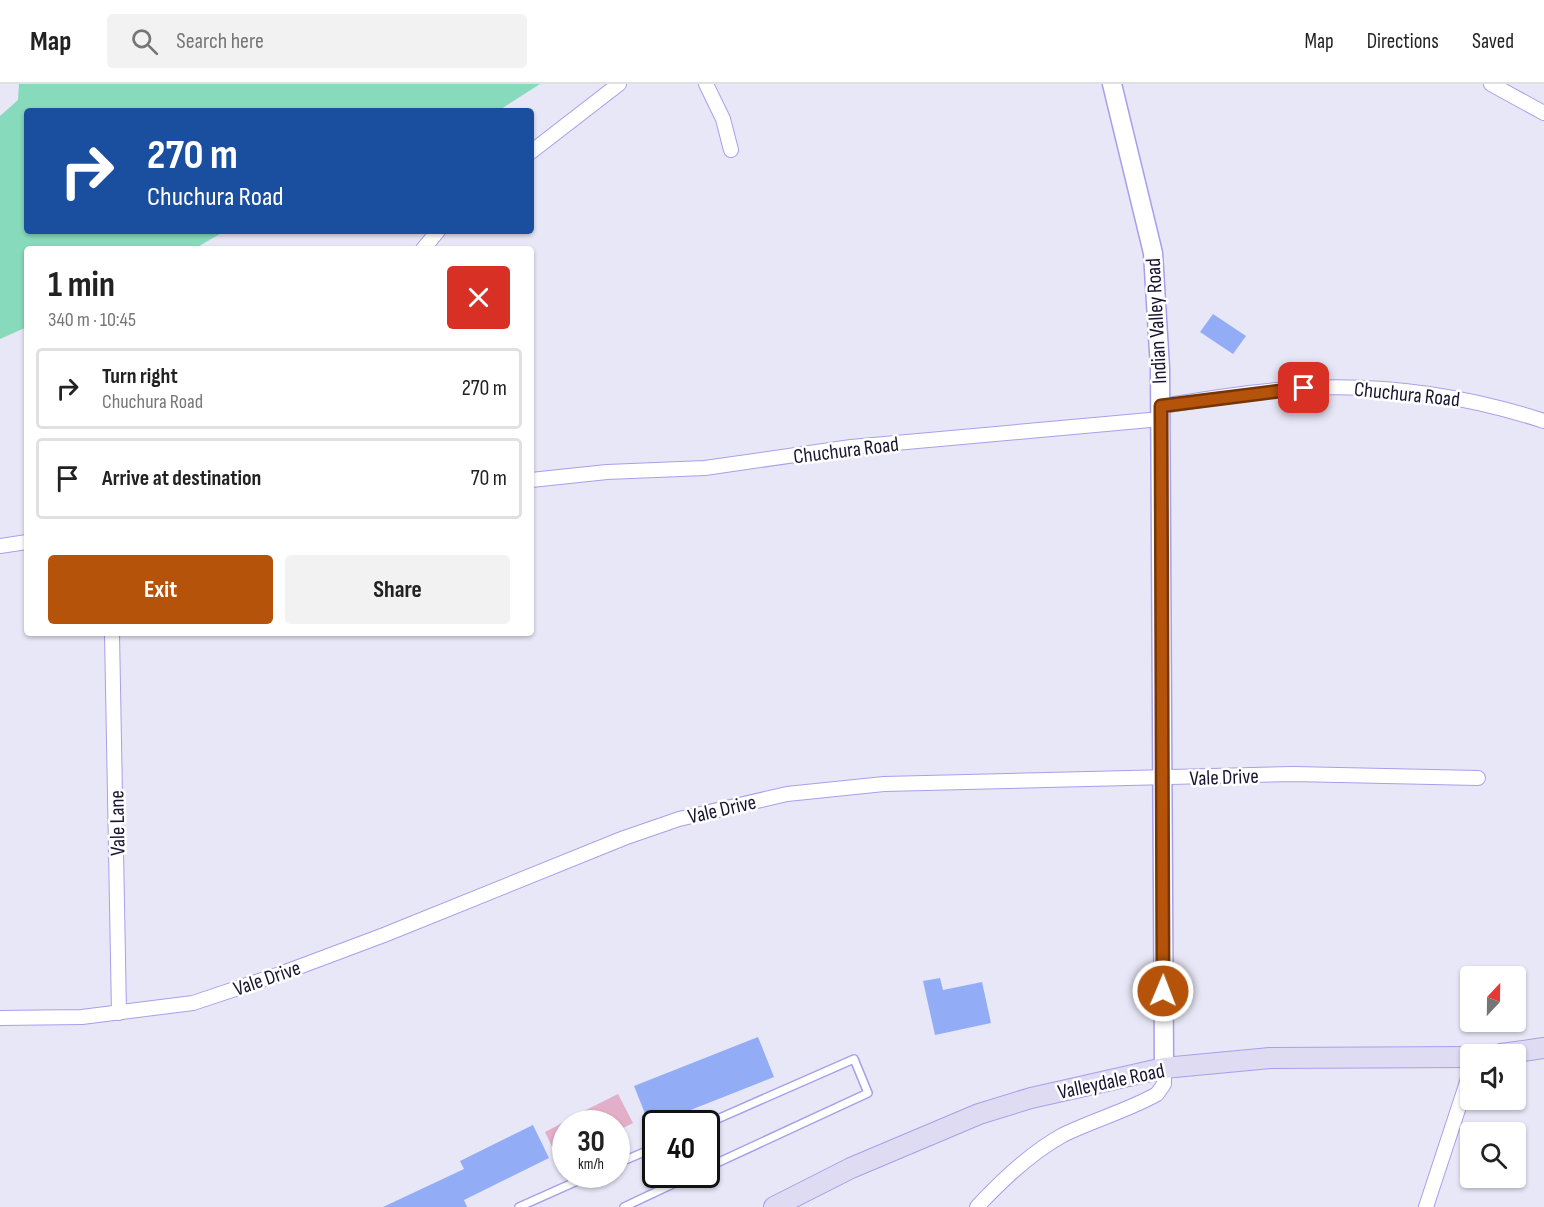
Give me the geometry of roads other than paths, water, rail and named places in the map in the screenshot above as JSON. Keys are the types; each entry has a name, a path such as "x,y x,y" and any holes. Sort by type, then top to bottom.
{"main road":[{"path":"1526,1051 1544,1048"},
{"name":"Valleydale Road","path":"774,1207 851,1168 979,1114 1051,1093 1164,1068 1270,1058 1460,1057"}],"street":[{"path":"534,150 619,84"},
{"path":"706,84 723,119 731,150"},
{"name":"Indian Valley Road","path":"1112,84 1153,254 1161,412 1164,1068"},
{"path":"1491,84 1544,113"},
{"path":"426,246 436,234"},
{"name":"Chuchura Road","path":"534,480 607,472 705,468 851,447 1161,412 1273,391 1352,387 1436,395 1480,402 1544,421"},
{"path":"0,546 24,542"},
{"name":"Vale Lane","path":"112,636 119,1012"},
{"name":"Vale Drive","path":"0,1018 46,1019 194,1003 280,974 624,838 679,819 787,794 884,784 1293,774 1478,778"},
{"path":"977,1207 1019,1165 1043,1147 1083,1126 1157,1094 1164,1084 1164,1068"},
{"path":"1426,1207 1460,1103"}],"lane":[{"path":"720,1118 854,1059 868,1093 720,1162"},
{"path":"519,1207 562,1188"},
{"path":"624,1207 664,1188"}]}
